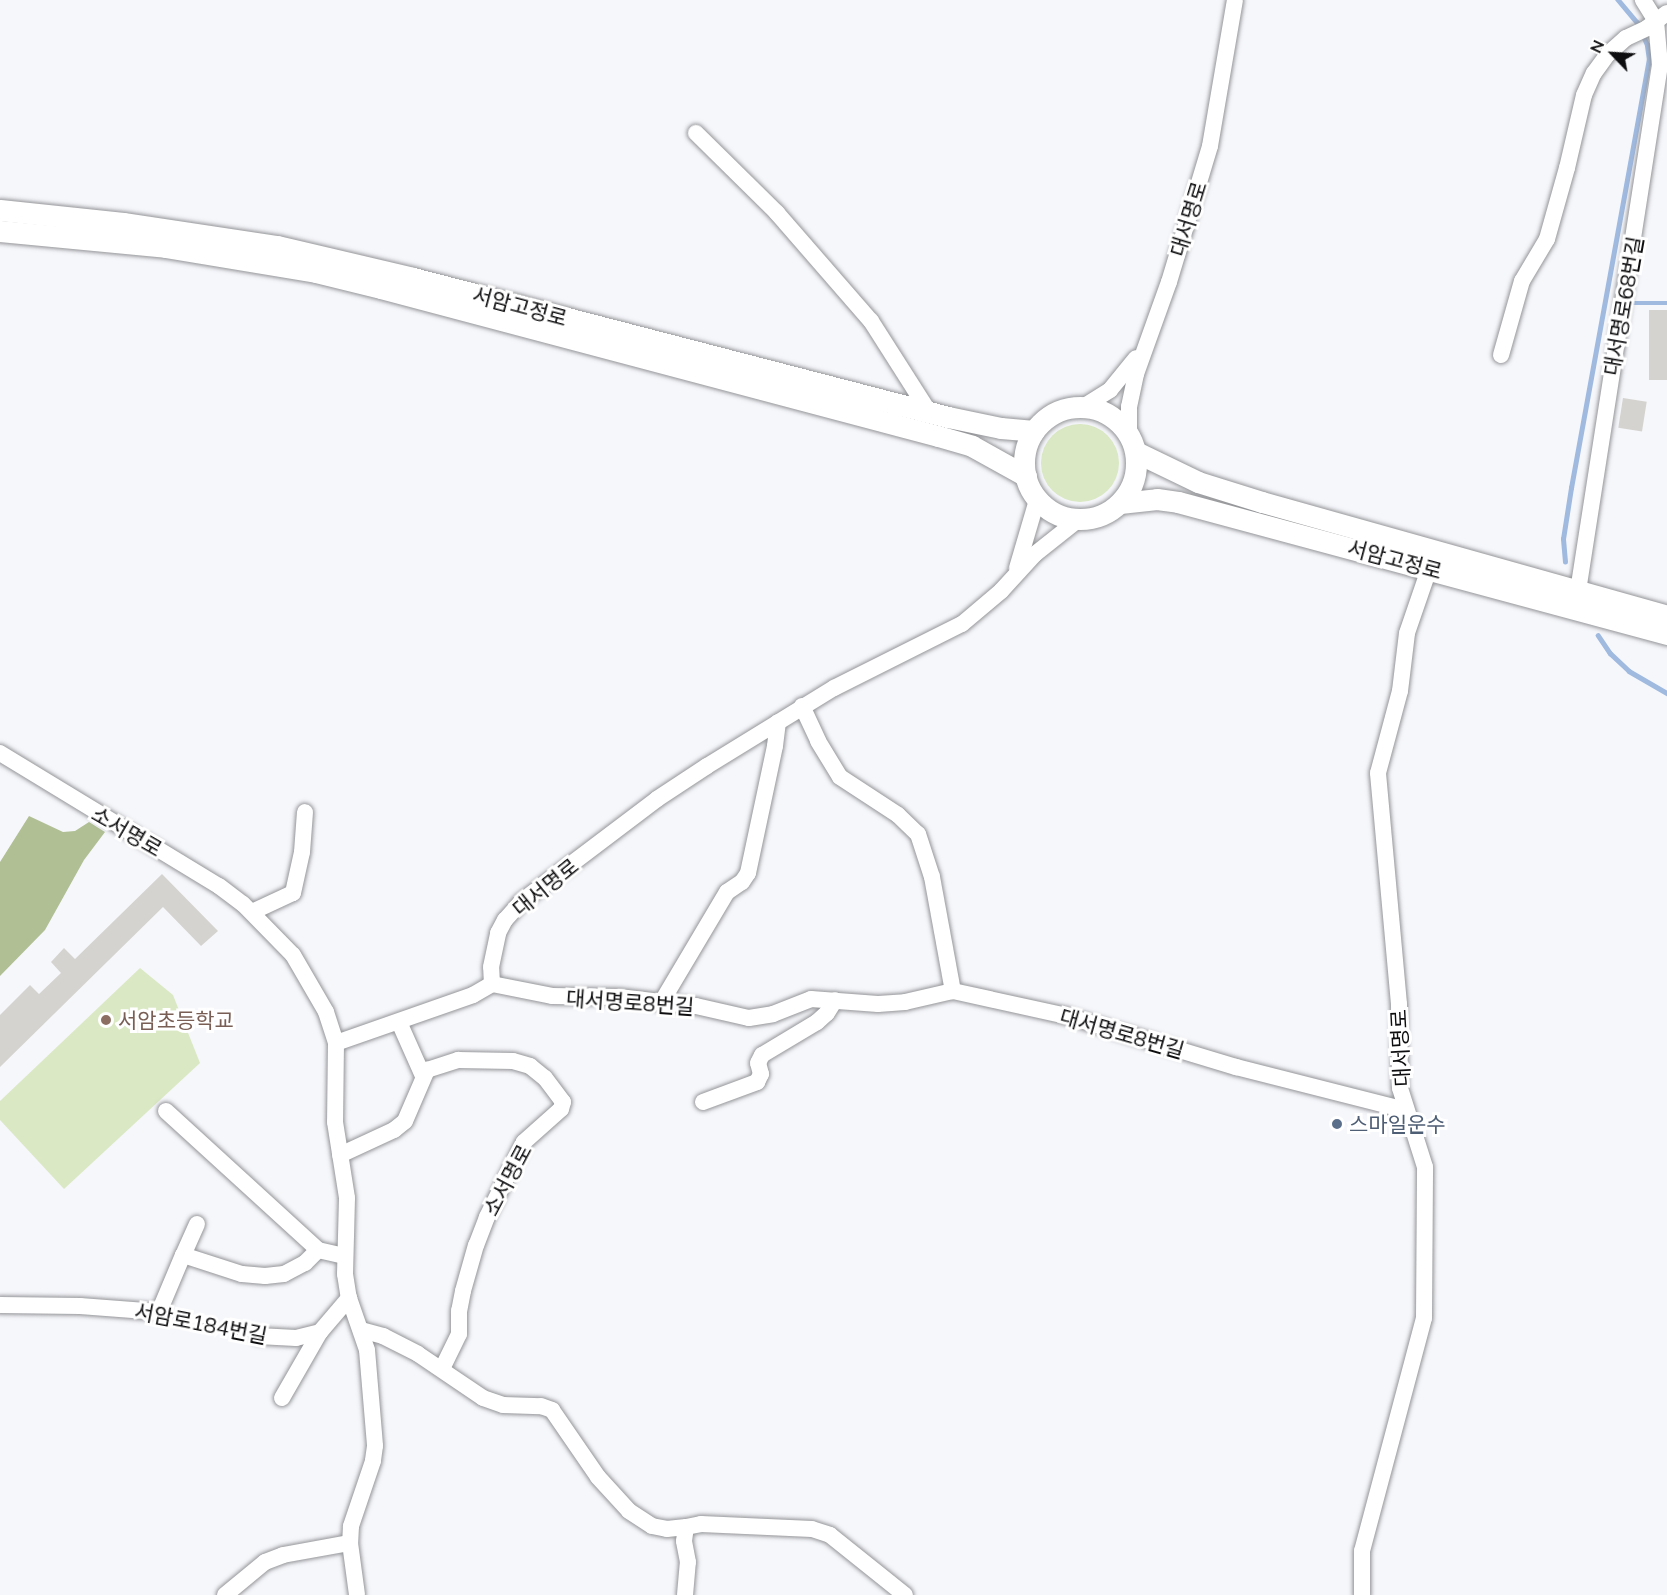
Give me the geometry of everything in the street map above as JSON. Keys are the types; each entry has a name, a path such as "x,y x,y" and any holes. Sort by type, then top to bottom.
{"main road":[{"name":"서암고정로","path":"0,210 144,226 319,255 977,424 1034,430"},
{"name":"서암고정로","path":"0,231 176,249 316,272 938,436 972,446 1026,476"},
{"path":"1083,407 1109,416 1132,443 1136,470 1131,488 1120,503 1106,514 1088,519 1069,519 1052,512 1037,500 1026,476 1024,466 1026,447 1034,430 1048,418 1064,409 1083,407"},
{"name":"서암고정로","path":"1132,443 1198,482 1667,616"},
{"name":"서암고정로","path":"1120,503 1157,499 1178,502 1667,634"}],"street":[{"name":"대서명로","path":"1132,443 1129,407 1146,342 1172,272 1210,146 1235,0"},
{"name":"대서명로68번길","path":"1578,591 1659,75 1657,20 1643,0"},
{"path":"1501,355 1522,281 1546,239 1567,168 1584,95 1594,73 1608,54 1626,38 1657,20"},
{"path":"696,133 777,213 871,321 929,412"},
{"path":"1083,407 1110,390 1123,377 1146,342"},
{"path":"1016,572 1028,539 1037,500"},
{"name":"대서명로","path":"492,984 491,967 498,933 505,920 521,902 657,799 802,706 963,624 1001,591 1016,572 1079,519"},
{"name":"대서명로","path":"1362,1595 1362,1551 1424,1318 1427,1196 1425,1167 1421,1147 1406,1110 1399,1073 1398,1004 1378,773 1400,691 1407,633 1429,569"},
{"path":"802,706 818,741 840,777 898,815 918,834 932,877 954,991"},
{"path":"660,1003 727,892 742,882 748,873 775,746 777,722"},
{"name":"소서명로","path":"0,753 219,885 252,912 293,955 315,989 336,1043 334,1102 347,1198 344,1256 349,1298 367,1350 375,1446 373,1461 351,1526 350,1543 357,1595"},
{"path":"252,912 293,893 302,852 305,812"},
{"path":"336,1043 399,1022 473,994 492,984"},
{"name":"대서명로8번길","path":"492,984 552,996 619,997 696,1006 749,1018 773,1014 811,999 836,1000 855,1004 905,1002 954,991 1067,1016 1236,1067 1406,1110"},
{"path":"703,1102 757,1082 761,1074 758,1063 762,1055 817,1022 836,1000"},
{"path":"340,1155 394,1131 405,1121 416,1101 423,1076 399,1022"},
{"name":"소서명로","path":"423,1076 435,1066 458,1060 513,1061 530,1066 545,1078 564,1102 561,1109 524,1143 487,1217 476,1245 463,1291 459,1311 459,1334 442,1369"},
{"path":"166,1111 318,1250 344,1256"},
{"path":"159,1312 197,1224"},
{"path":"183,1255 242,1274 265,1276 284,1274 304,1263 318,1250"},
{"path":"282,1398 320,1332 349,1298"},
{"name":"서암로184번길","path":"0,1305 80,1306 159,1312"},
{"path":"361,1330 383,1336 442,1369 483,1398 503,1405 541,1406 552,1410 598,1477 629,1511 652,1526 667,1529 701,1524 812,1529 830,1535 905,1595"},
{"name":"서암로184번길","path":"258,1336 296,1338 320,1332"},
{"path":"685,1595 688,1562 684,1541 686,1527"},
{"path":"225,1595 266,1562 283,1555 350,1543"}],"path":[{"name":"서암로184번길","path":"159,1312 233,1333 258,1336"}],"green space":[{"path":"1072,424 1088,424 1102,430 1113,441 1119,455 1119,471 1113,485 1102,496 1088,502 1072,502 1058,496 1047,485 1041,471 1041,455 1047,441 1058,430"},
{"path":"29,816 63,832 75,831 89,822 105,832 84,860 45,930 0,976 0,862"},
{"path":"140,968 173,995 200,1063 64,1189 0,1120 0,1101"}],"building":[{"path":"1649,310 1667,310 1667,380 1649,380"},
{"path":"1623,398 1647,402 1642,431 1618,428"},
{"path":"162,874 218,931 201,946 163,907 0,1067 0,1015 30,985 39,994 61,973 51,962 64,948 75,959"}],"waterway":[{"path":"1565,562 1563,539 1571,488 1649,60 1647,45 1637,23 1618,0"},
{"path":"1633,303 1667,303"},
{"path":"1598,635 1610,653 1629,671 1667,693"}],"place":[{"name":"서암초등학교","path":"106,1020"},
{"name":"스마일운수","path":"1337,1124"}]}
